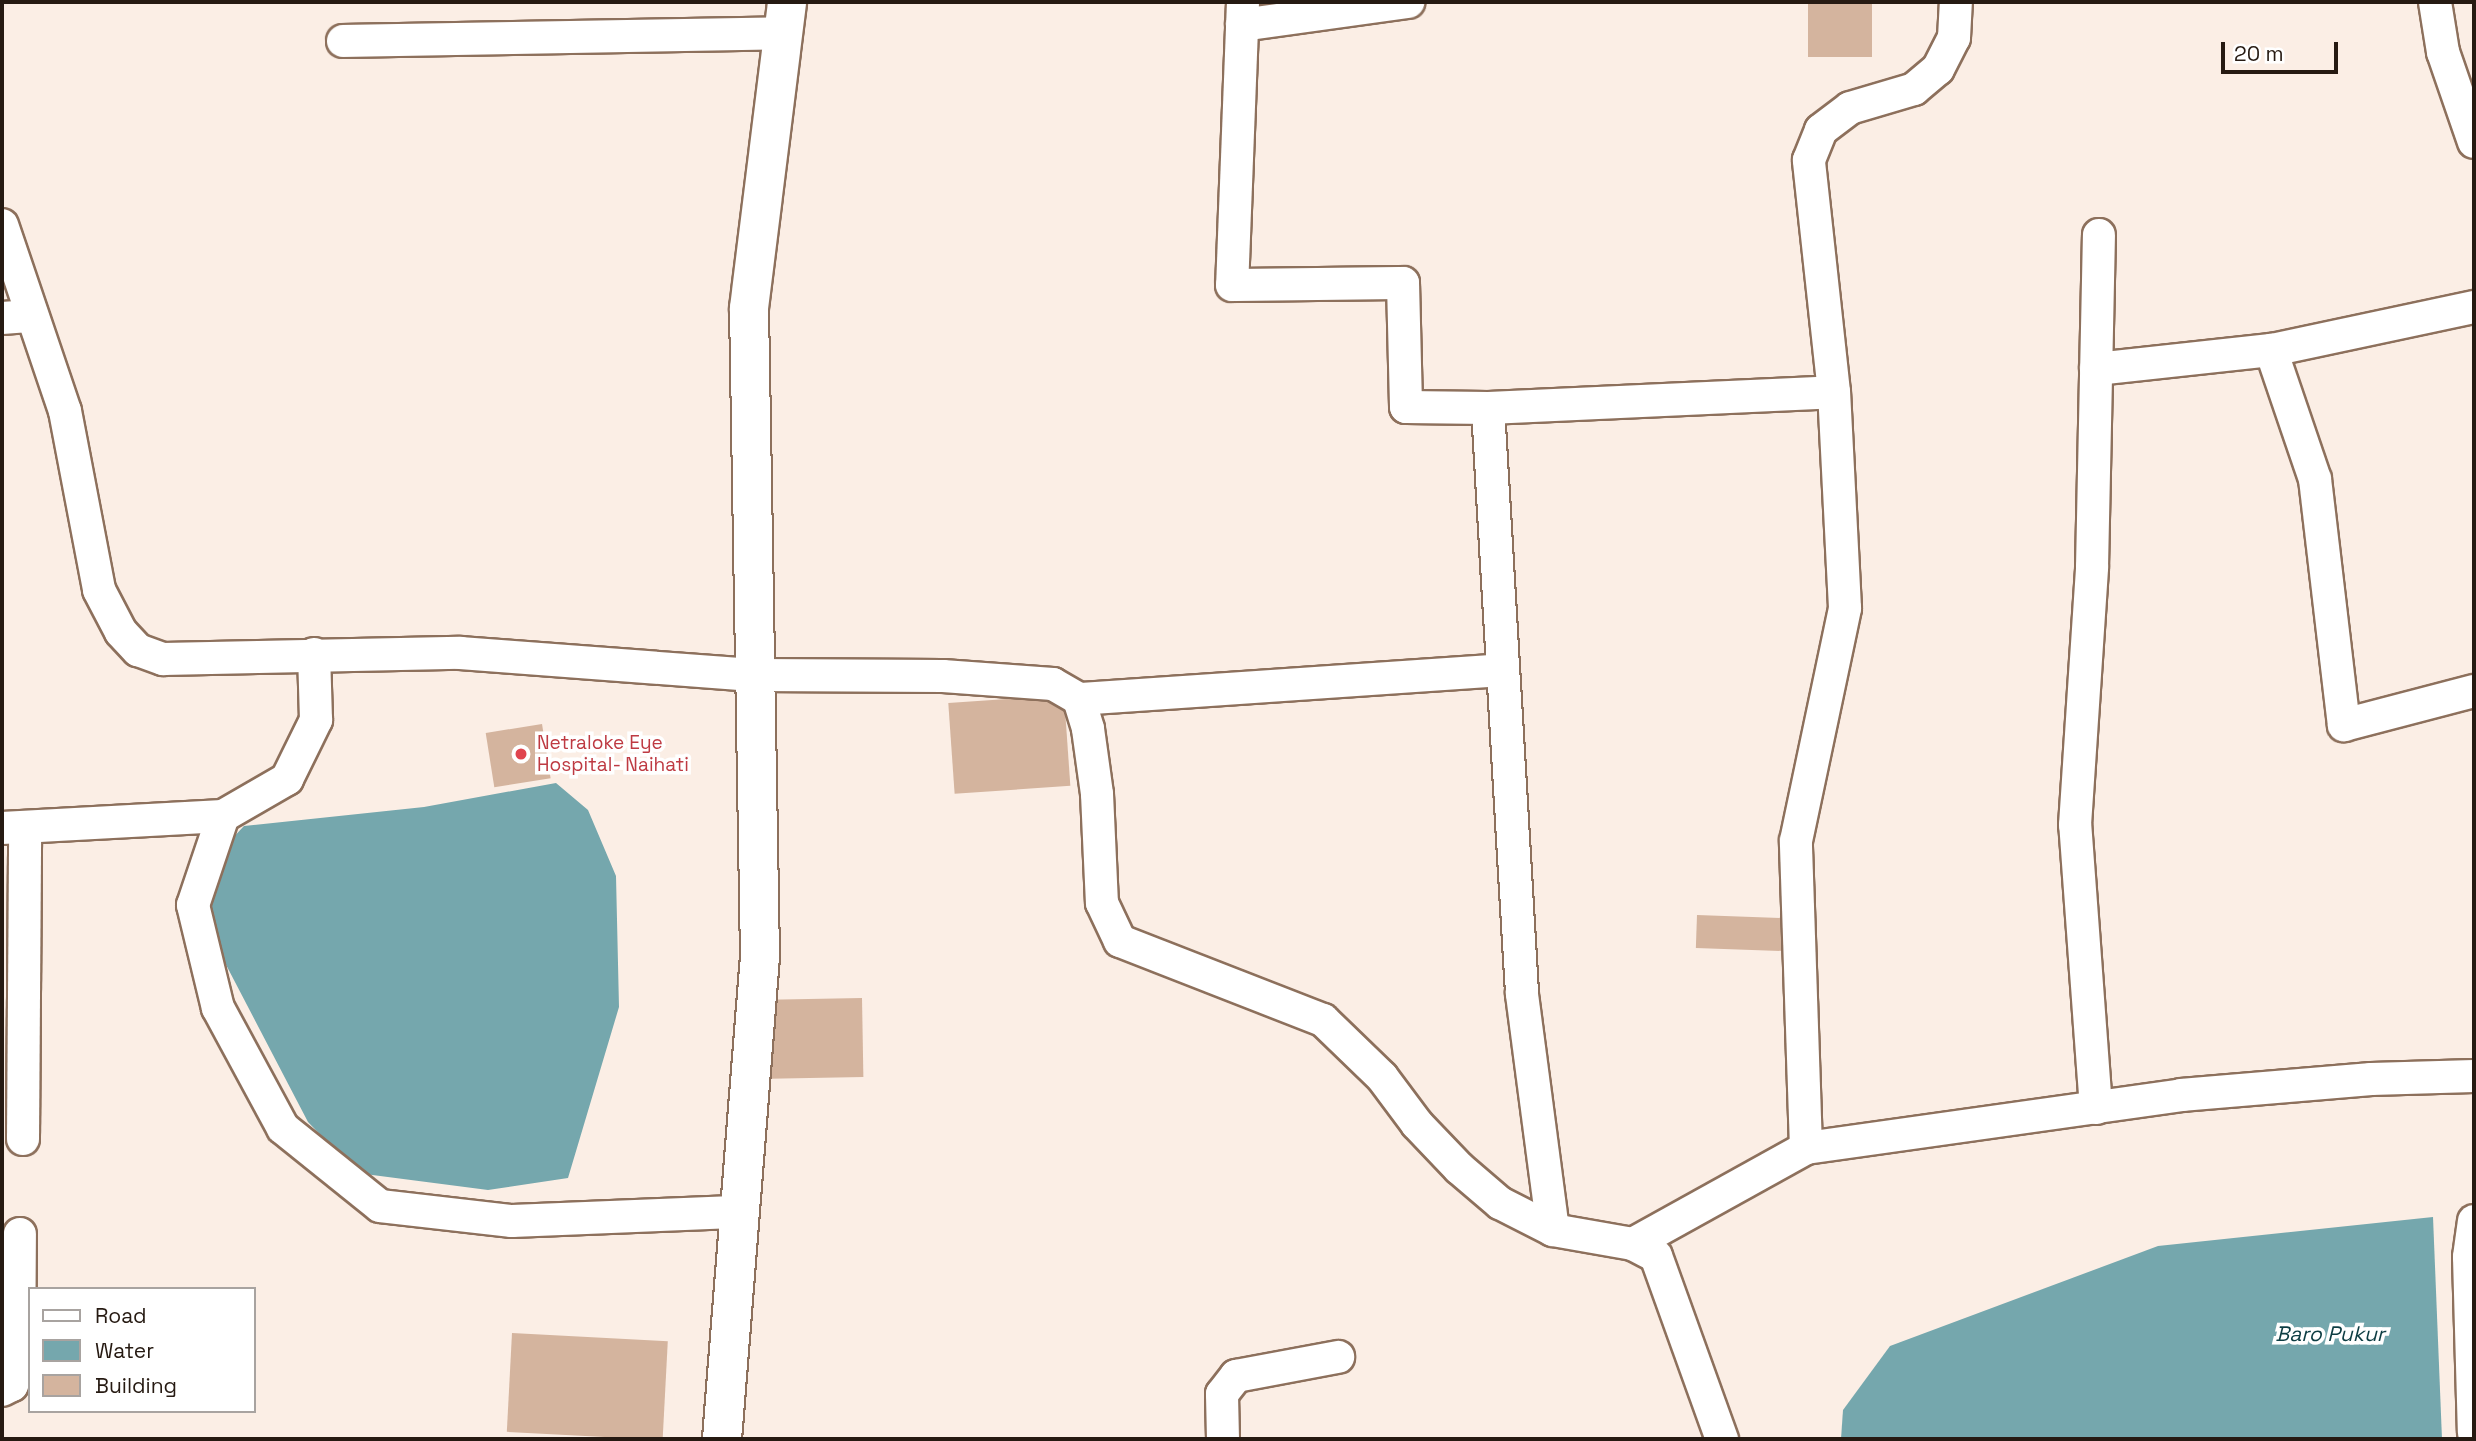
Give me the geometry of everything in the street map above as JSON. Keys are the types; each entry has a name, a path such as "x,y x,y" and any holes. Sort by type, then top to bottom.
{"main road":[{"path":"722,1439 760,957 749,308 785,17"}],"street":[{"path":"1408,2 1242,13 1232,285 1403,283 1406,407 1488,408 1834,392"},
{"path":"1806,1148 1796,841 1845,608 1834,392 1809,160 1821,130 1850,108 1914,89 1938,69 1954,38 1956,2"},
{"path":"2435,2 2442,52 2474,142"},
{"path":"343,41 785,17"},
{"path":"2,225 17,317 65,411 99,590 121,632 138,650 163,659 460,653 756,675 943,676 1040,683 1053,684 1079,699 1501,670"},
{"path":"2096,1108 2075,825 2092,567 2099,235"},
{"path":"2096,369 2271,350 2474,307"},
{"path":"2271,350 2315,480 2343,725 2474,691"},
{"path":"1488,408 1501,670 1522,993 1553,1230"},
{"path":"23,1139 14,828 223,816 287,779 316,720 314,654"},
{"path":"1079,699 1097,794 1102,903 1120,941 1323,1020 1382,1077 1417,1124 1460,1168 1500,1203 1553,1230 1633,1244 1656,1256 1722,1439"},
{"path":"223,816 193,905 218,1008 283,1128 380,1206 512,1221 740,1212"},
{"path":"1633,1244 1806,1148 2096,1108 2371,1079 2474,1076"},
{"path":"2474,1221 2469,1257 2474,1432"},
{"path":"2,1390 12,1385 19,1365 20,1234"},
{"path":"1223,1439 1222,1394 1236,1376 1338,1356"}],"water":[{"path":"556,783 588,810 616,876 619,1007 568,1178 488,1190 357,1173 308,1122 223,959 207,921 213,859 244,826 424,807"},
{"name":"Baro Pukur","path":"2433,1217 2442,1439 1841,1439 1843,1410 1890,1346 2158,1246"}],"building":[{"path":"1808,2 1872,2 1872,57 1808,57"},
{"path":"1064,695 1070,786 955,794 948,703"},
{"path":"542,724 551,778 494,787 486,733"},
{"path":"1697,915 1785,918 1784,951 1696,948"},
{"path":"862,998 863,1077 769,1079 768,1000"},
{"path":"512,1333 668,1341 663,1439 507,1432"}],"place":[{"name":"Netraloke Eye Hospital- Naihati","path":"521,754"}]}
